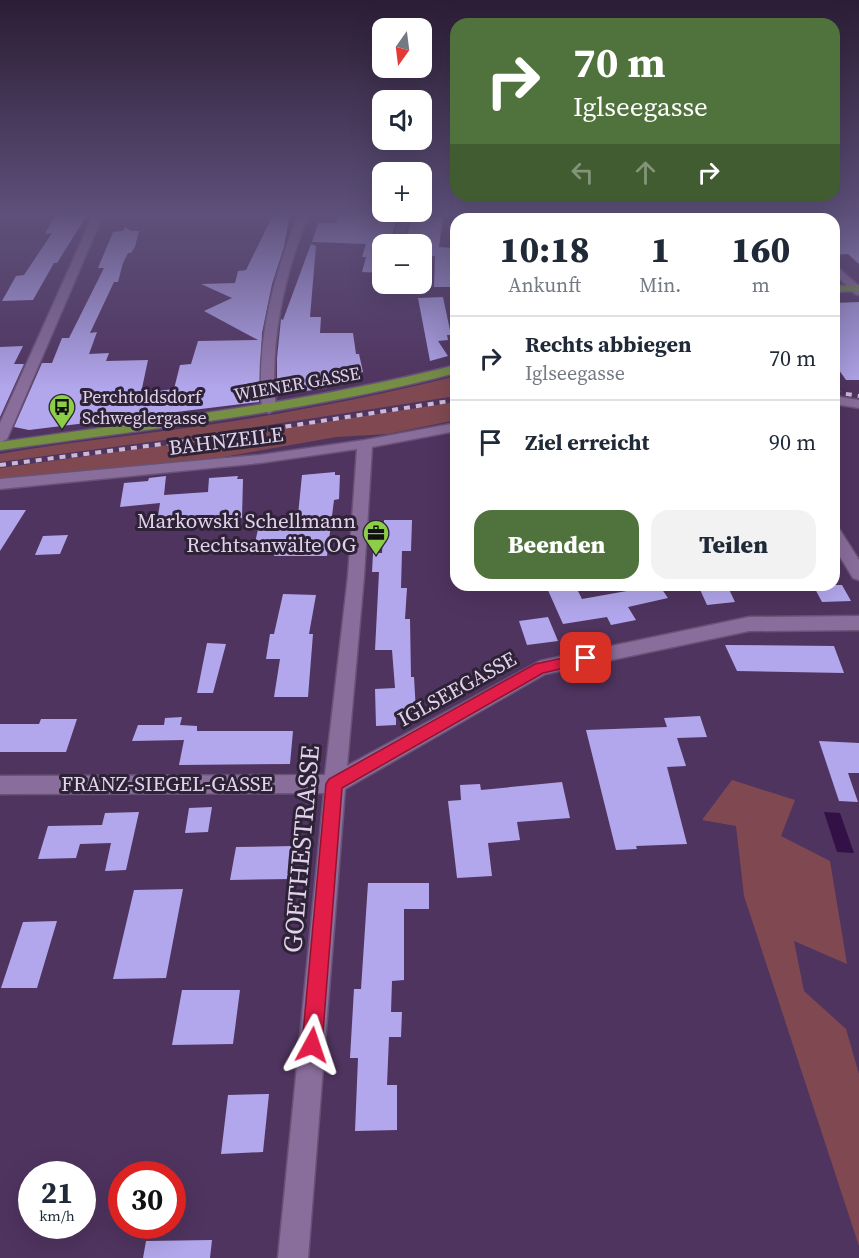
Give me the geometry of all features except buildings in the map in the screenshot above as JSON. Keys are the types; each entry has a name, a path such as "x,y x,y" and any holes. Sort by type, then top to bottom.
{"main road":[{"path":"840,289 858,289"},
{"name":"WIENER GASSE","path":"0,446 269,409 386,386 450,370"}],"street":[{"path":"0,439 73,272"},
{"path":"269,409 268,340 282,272"},
{"path":"840,272 858,289"},
{"path":"840,401 859,404"},
{"name":"BAHNZEILE","path":"0,484 198,467 365,444 450,428"},
{"name":"GOETHESTRASSE","path":"293,1258 334,784 356,576 365,444"},
{"path":"840,544 859,574"},
{"name":"IGLSEEGASSE","path":"334,784 540,668 749,624 859,623"},
{"name":"FRANZ-SIEGEL-GASSE","path":"0,785 334,784"}],"shaded area":[{"path":"450,377 450,397 217,433 0,462 0,454 211,425 376,395"},
{"path":"450,403 450,421 388,434 336,437 212,459 0,479 0,468 248,434"},
{"path":"732,780 795,800 781,836 830,861 847,964 794,941 804,991 846,1029 859,1074 859,1246 744,896 736,826 702,820"},
{"path":"824,812 840,813 854,853 837,852"}],"railway":[{"path":"840,393 859,396"},
{"path":"0,465 225,436 450,401"}],"place":[{"name":"Perchtoldsdorf Schweglergasse","path":"62,430"},
{"name":"Markowski Schellmann Rechtsanwälte OG","path":"376,556"}],"route":[{"path":"312,1045 334,784 540,668 586,658"}]}
